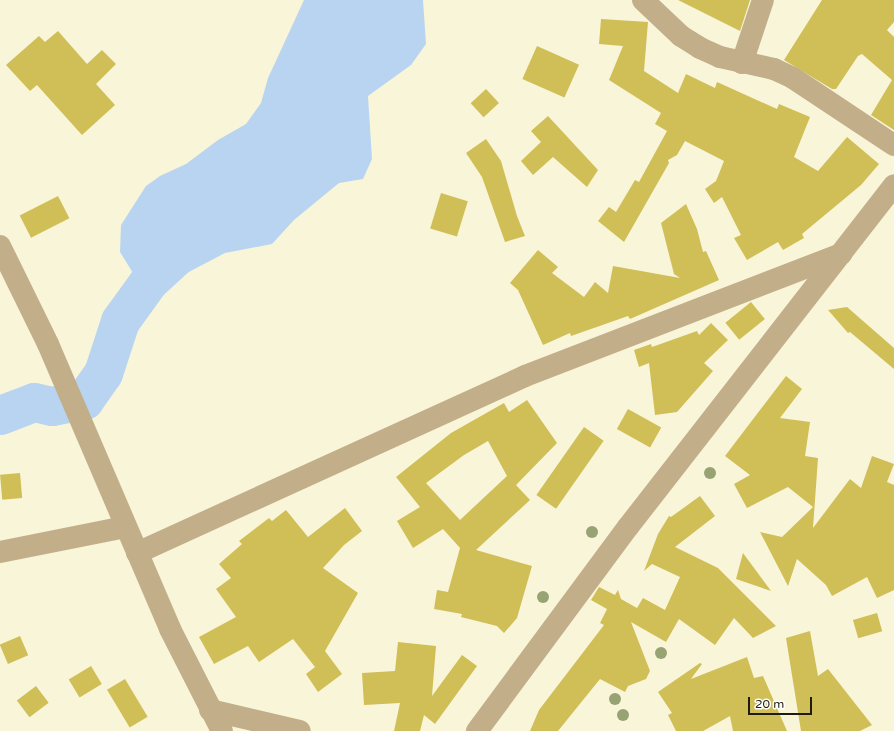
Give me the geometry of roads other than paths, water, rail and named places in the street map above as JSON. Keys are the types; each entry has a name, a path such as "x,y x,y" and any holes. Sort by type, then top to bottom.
{"street":[{"path":"643,0 681,36 700,48 742,62 774,69 793,78 894,145"},
{"path":"742,62 763,0"},
{"path":"477,731 628,527 894,185"},
{"path":"0,246 48,344 79,421 125,527 210,710 222,731"},
{"path":"137,553 526,376 841,254"},
{"path":"0,552 125,527"},
{"path":"210,710 300,731"}],"water":[{"path":"304,0 423,0 426,44 411,65 368,96 372,159 363,179 339,183 294,220 272,244 225,253 164,285 148,282 133,273 120,252 121,225 146,186 160,176 186,164 218,140 246,124 261,103 268,78"}],"waterway":[{"path":"0,415 34,402 52,406 84,400 103,373 120,321 148,282 187,246"}]}
